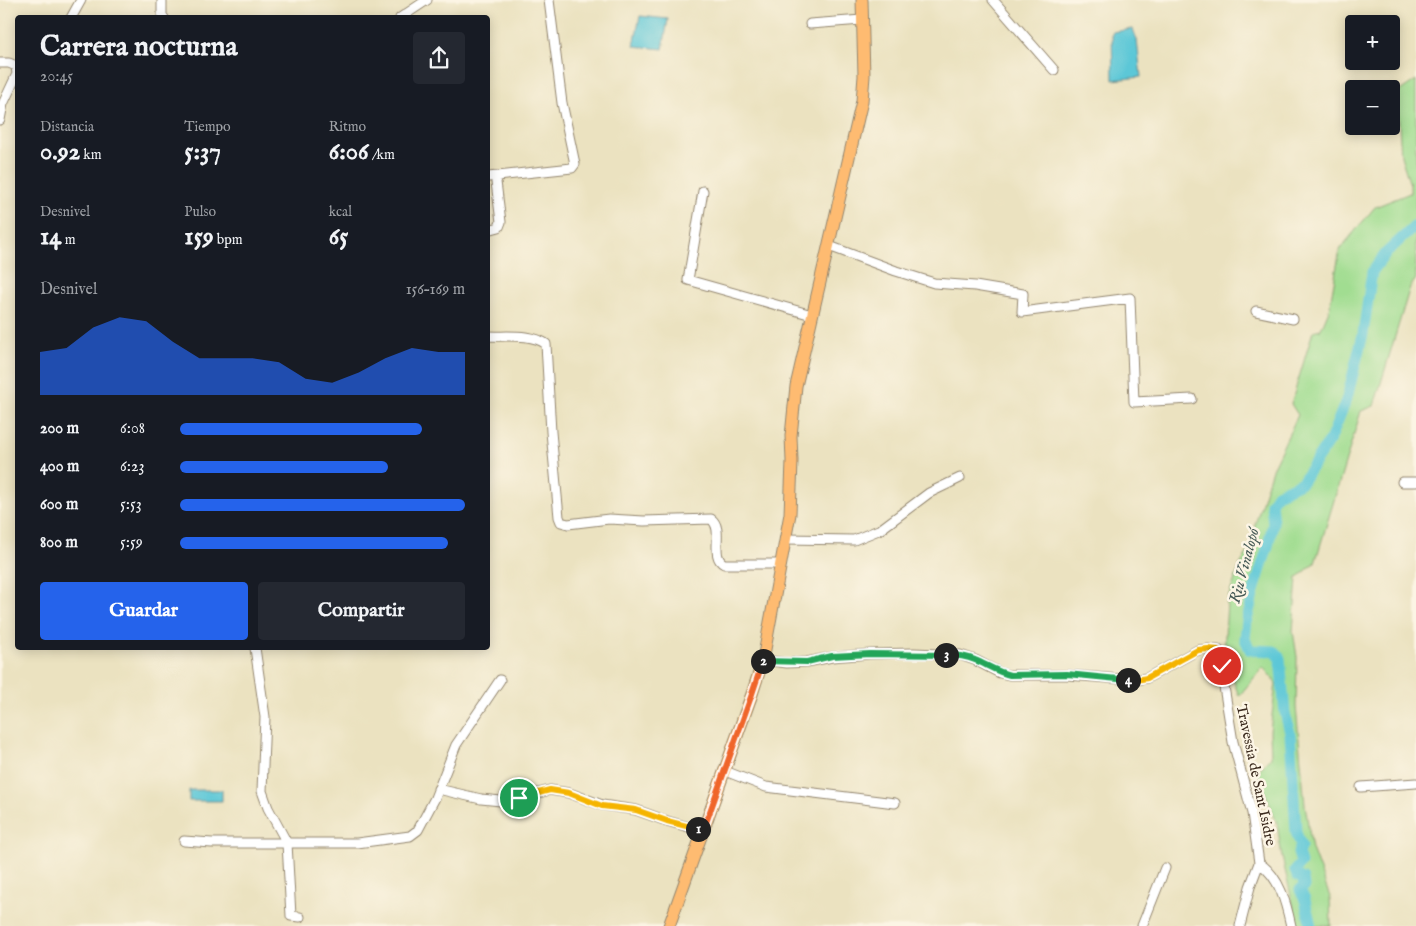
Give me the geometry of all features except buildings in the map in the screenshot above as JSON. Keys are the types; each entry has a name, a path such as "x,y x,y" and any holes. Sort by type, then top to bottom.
{"main road":[{"path":"669,926 763,660 790,514 792,409 796,386 862,101 864,76 862,0"}],"street":[{"path":"73,15 81,0"},
{"path":"162,0 162,15"},
{"path":"404,15 426,0"},
{"path":"490,177 554,171 572,168 575,164 556,68 554,25 549,0"},
{"path":"993,0 1054,70"},
{"path":"810,24 862,20"},
{"path":"0,63 9,62 15,65"},
{"path":"0,120 3,104 15,78"},
{"path":"490,229 499,226 501,222 496,182 498,176"},
{"path":"703,191 688,280 812,315"},
{"path":"829,246 934,283 975,286 1023,294 1022,312 1130,298 1134,402 1192,399"},
{"path":"1256,311 1293,319"},
{"path":"490,336 528,338 539,340 546,344 551,432 561,522 568,524 609,518 644,521 711,518 717,528 718,557 720,562 724,564 781,564"},
{"path":"785,539 854,540 881,529 929,493 960,478"},
{"path":"1402,482 1416,482"},
{"path":"255,650 265,717 262,791 268,808 287,843 292,916 300,917"},
{"name":"Travessia de Sant Isidre","path":"763,660 787,663 807,662 832,656 870,654 960,655 975,660 1000,673 1010,675 1067,674 1136,680 1147,678 1198,650 1218,650 1233,742 1252,813 1259,863 1268,869 1277,882 1291,926"},
{"path":"184,841 357,843 410,836 418,830 438,789 456,745 500,680"},
{"path":"725,771 766,787 895,803"},
{"path":"1361,787 1416,783"},
{"path":"438,789 481,799 501,801 550,790 569,793 602,806 636,810 703,831"},
{"path":"1240,926 1250,887 1259,863"},
{"path":"1142,926 1165,868"}],"green space":[{"path":"1416,80 1416,279 1410,287 1374,406 1361,411 1315,563 1297,578 1293,631 1297,657 1296,707 1305,805 1312,849 1330,897 1331,926 1298,926 1282,857 1277,823 1257,772 1271,757 1270,731 1276,683 1263,667 1239,696 1224,655 1227,601 1240,565 1251,547 1251,538 1272,469 1298,415 1291,404 1313,331 1321,329 1329,310 1340,249 1375,207 1410,193 1410,185 1401,156 1400,91"}],"water":[{"path":"640,16 668,19 663,49 634,46"},
{"path":"1133,29 1137,40 1141,77 1113,80 1112,32"},
{"path":"189,790 222,790 222,801 189,801"}],"waterway":[{"name":"Riu Vinalopó","path":"1311,926 1305,900 1300,890 1304,886 1303,879 1297,876 1295,870 1301,863 1298,853 1301,846 1296,832 1290,733 1285,713 1280,658 1274,651 1250,650 1245,639 1247,620 1273,523 1271,503 1277,494 1302,482 1331,438 1347,398 1363,334 1372,272 1386,253 1416,225"}],"route":[{"path":"519,798 550,790 569,793 602,806 636,810 703,831 763,660 787,663 807,662 832,656 870,654 960,655 975,660 1000,673 1010,675 1067,674 1136,680 1147,678 1198,650 1208,649 1218,650 1222,666"}]}
